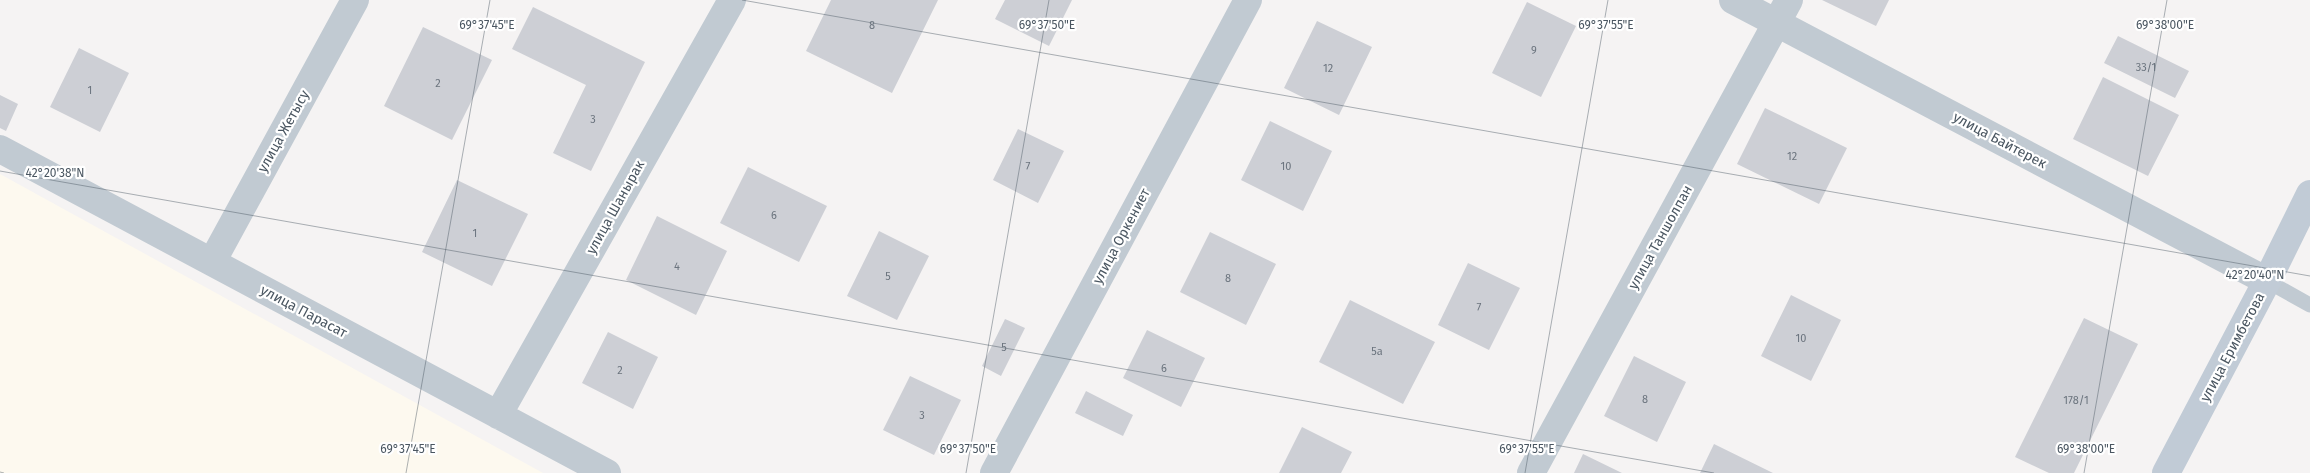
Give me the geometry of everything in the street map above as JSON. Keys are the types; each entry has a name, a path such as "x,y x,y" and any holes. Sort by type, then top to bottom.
{"main road":[{"name":"улица Еримбетова","path":"2166,473 2267,281 2310,194"}],"street":[{"name":"улица Жетысу","path":"212,262 355,0"},
{"name":"улица Шанырак","path":"498,415 732,0"},
{"name":"улица Оркениет","path":"994,473 1248,0"},
{"name":"улица Байтерек","path":"1733,0 1783,11 2267,281"},
{"name":"улица Таншолпан","path":"1531,473 1783,11"},
{"name":"улица Парасат","path":"0,149 607,473"}],"lane":[{"path":"2267,281 2310,305"}],"shaded area":[{"path":"0,174 543,473 0,473"}],"building":[{"path":"831,0 938,0 892,93 806,51"},
{"path":"1005,0 1072,0 1049,46 995,19"},
{"path":"1822,0 1889,0 1876,26"},
{"path":"1527,2 1576,26 1541,97 1492,73"},
{"path":"533,7 645,62 591,171 553,153 586,85 512,49"},
{"path":"1317,21 1372,47 1339,115 1284,88"},
{"path":"423,27 492,60 452,140 384,106"},
{"path":"2118,36 2189,71 2175,98 2104,63"},
{"path":"79,48 129,73 100,132 50,107"},
{"path":"2103,77 2179,115 2148,176 2073,139"},
{"path":"0,95 18,104 6,131 0,128"},
{"path":"1765,108 1847,148 1819,204 1737,164"},
{"path":"1270,121 1332,151 1303,211 1241,180"},
{"path":"1018,129 1064,151 1038,203 993,180"},
{"path":"748,167 827,206 799,262 720,223"},
{"path":"457,180 528,214 492,286 422,252"},
{"path":"657,216 727,251 696,315 626,280"},
{"path":"879,231 929,256 897,320 847,296"},
{"path":"1210,232 1276,264 1246,325 1180,292"},
{"path":"1468,263 1520,288 1489,350 1438,325"},
{"path":"1791,295 1841,320 1811,381 1761,356"},
{"path":"1350,300 1435,342 1403,404 1319,362"},
{"path":"2084,318 2138,344 2074,473 2049,473 2015,457"},
{"path":"1005,319 1025,328 1001,376 982,366"},
{"path":"1147,330 1205,358 1181,407 1123,378"},
{"path":"608,332 658,357 633,409 582,383"},
{"path":"1634,356 1686,382 1657,442 1604,416"},
{"path":"910,376 961,400 934,455 883,430"},
{"path":"1086,391 1133,415 1123,436 1075,413"},
{"path":"1302,427 1352,452 1341,473 1279,473"},
{"path":"1714,444 1773,473 1700,473"},
{"path":"1583,454 1622,473 1574,473"}]}
